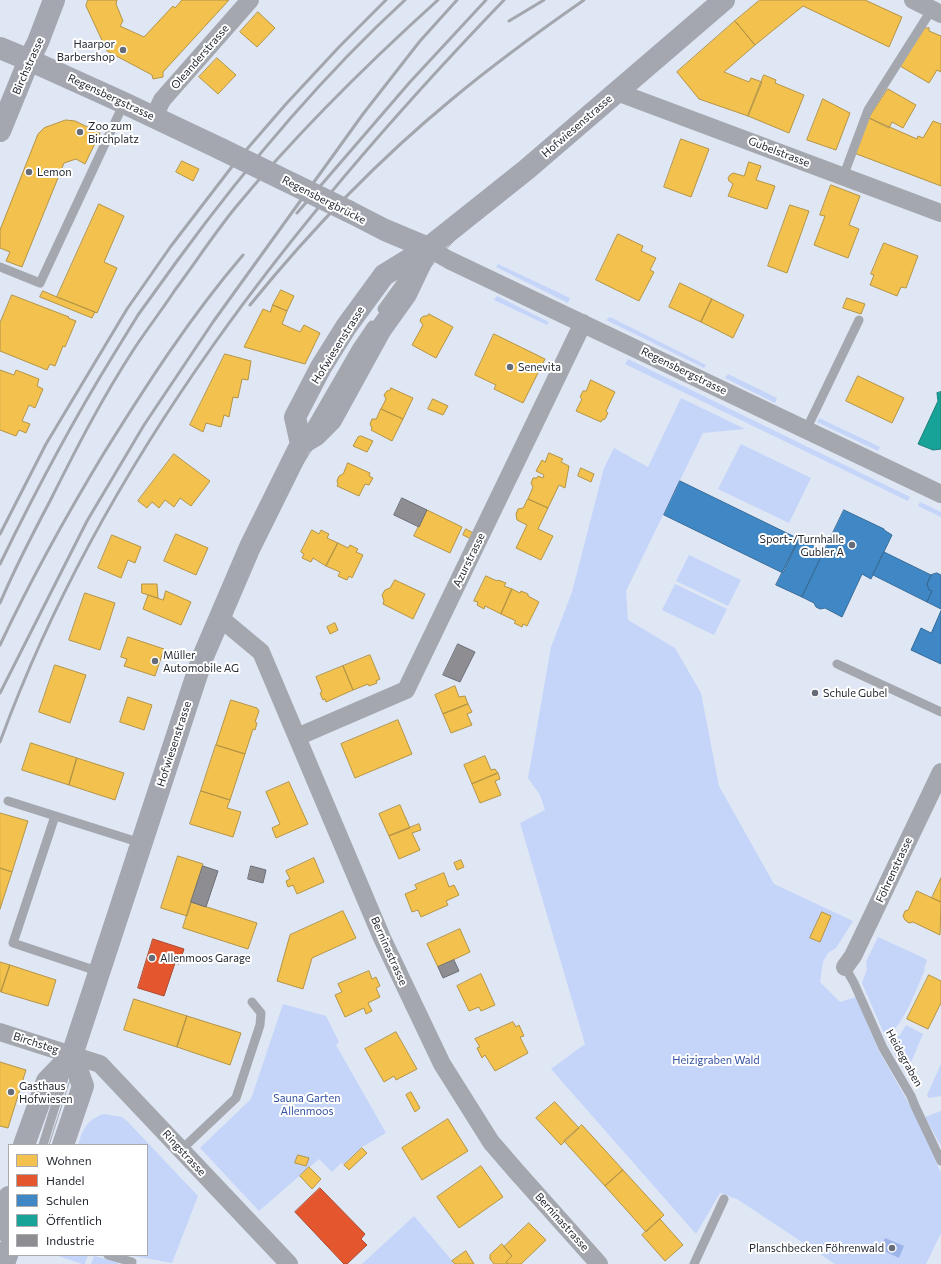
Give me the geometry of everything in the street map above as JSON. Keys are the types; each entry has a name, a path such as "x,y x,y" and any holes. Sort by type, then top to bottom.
{"street":[{"name":"Birchstrasse","path":"0,131 29,60 38,42 54,0"},
{"name":"Oleanderstrasse","path":"154,117 162,100 250,0"},
{"name":"Hofwiesenstrasse","path":"301,444 295,417 321,367 346,327 384,275 428,248 526,170 724,0"},
{"path":"913,0 937,11"},
{"name":"Regensbergstrasse","path":"0,48 124,103 221,150"},
{"name":"Gubelstrasse","path":"617,92 941,213"},
{"name":"Regensbergbrücke","path":"221,150 385,230 428,248"},
{"name":"Regensbergstrasse","path":"428,248 449,260 941,494"},
{"name":"Hofwiesenstrasse","path":"24,1144 47,1081 72,1055 202,659 257,533 301,444 316,435 331,420 381,329 406,294 428,248"},
{"name":"Azurstrasse","path":"297,737 406,690 583,323"},
{"name":"Berninastrasse","path":"219,618 261,652 382,938 442,1064 492,1142 599,1264"},
{"name":"Föhrenstrasse","path":"845,967 853,956 941,772"},
{"name":"Birchsteg","path":"0,1032 72,1055"},
{"path":"63,1144 83,1086 72,1055"},
{"name":"Ringstrasse","path":"72,1055 100,1064 289,1264"},
{"path":"8,1200 3,1217 8,1231"},
{"path":"4,1264 8,1252"}],"lane":[{"path":"843,177 868,110 937,11"},
{"path":"0,267 40,283 124,103"},
{"path":"806,430 859,320"},
{"path":"837,664 941,712"},
{"path":"8,801 141,843"},
{"path":"55,816 13,943 100,972"},
{"name":"Heidegraben","path":"845,967 854,983 883,1048 911,1096 914,1106 941,1161"},
{"path":"181,1150 236,1098 260,1025 261,1013 252,1002"},
{"name":"Hofwiesenstrasse","path":"43,1144 72,1055"},
{"path":"694,1264 724,1199"},
{"path":"111,1256 132,1262 131,1264"}],"green space":[{"path":"498,264 570,298 568,303 496,267"},
{"path":"497,296 549,322 547,325 494,300"},
{"path":"610,317 706,365 704,368 606,320"},
{"path":"628,359 910,497 908,501 625,364"},
{"path":"728,374 777,398 775,403 725,378"},
{"name":"Heizigraben Wald","path":"681,398 745,429 703,433 626,591 628,620 675,648 701,693 719,786 774,884 853,921 836,948 828,953 823,962 820,982 840,1002 856,997 879,1051 913,1111 941,1173 941,1233 926,1264 835,1264 737,1199 720,1193 696,1234 551,1069 585,1044 520,823 545,810 540,795 528,778 551,647 572,592 604,468 614,448 648,467"},
{"path":"819,418 880,447 878,451 817,422"},
{"path":"741,444 811,478 789,523 718,489"},
{"path":"920,502 941,512 941,517 918,506"},
{"path":"689,555 741,580 728,606 676,581"},
{"path":"675,584 727,609 714,635 662,610"},
{"path":"878,937 926,959 927,961 924,968 925,969 904,1016 893,1032 885,1036 862,983 867,969 866,962"},
{"name":"Sauna Garten Allenmoos","path":"283,1004 326,1016 339,1042 336,1045 386,1133 362,1147 332,1172 319,1159 259,1211 200,1148 251,1099"},
{"path":"906,1025 923,1034 906,1074 888,1042 900,1035"},
{"path":"941,1064 941,1096 928,1098 927,1095"},
{"path":"941,1111 941,1146 925,1117"},
{"path":"103,1114 122,1117 127,1121 198,1196 172,1263 134,1256 148,1256 148,1144 78,1144 86,1126"},
{"path":"414,1216 455,1264 362,1264"},
{"path":"59,1256 88,1256 85,1264"},
{"path":"94,1256 118,1262 118,1264 91,1264"}],"shaded area":[{"name":"Planschbecken Föhrenwald","path":"885,1238 904,1246 899,1258 880,1249"}],"building: Wohnen":[{"path":"88,0 117,0 116,4 123,21 120,26 144,37 173,6 175,8 182,0 229,0 163,72 163,77 153,79 152,75 107,51 86,6"},
{"path":"760,0 865,0 902,17 889,47 803,6 755,45 735,21"},
{"path":"258,12 275,28 257,47 240,32"},
{"path":"735,21 755,45 724,72 749,82 751,78 762,82 748,116 699,99 677,72"},
{"path":"929,28 929,31 941,36 941,72 937,70 929,83 900,66 921,29"},
{"path":"217,58 236,75 218,94 199,77"},
{"path":"764,75 776,80 775,83 804,95 789,133 748,116"},
{"path":"888,89 916,105 903,128 892,122 889,128 869,118"},
{"path":"823,99 850,113 836,150 807,140"},
{"path":"869,118 917,139 918,136 923,138 933,121 941,124 941,186 854,153"},
{"path":"66,120 75,121 100,133 85,164 76,159 64,163 22,267 6,261 10,252 0,248 0,230 38,134 44,128"},
{"path":"681,139 709,149 691,197 664,187"},
{"path":"182,161 199,169 193,181 176,172"},
{"path":"749,162 761,166 756,180 775,186 767,209 728,196 733,184 728,178 733,173 744,176"},
{"path":"831,185 860,196 849,225 859,229 848,258 814,245 825,216 820,215"},
{"path":"99,204 124,216 104,262 117,268 97,313 57,297"},
{"path":"790,205 809,211 787,273 768,266"},
{"path":"618,234 643,246 641,251 656,258 650,270 654,272 639,301 596,280"},
{"path":"884,243 918,256 906,288 901,287 897,296 870,285 874,275 871,274"},
{"path":"680,283 712,299 701,322 669,307"},
{"path":"281,290 294,296 287,311 273,305"},
{"path":"43,291 95,312 92,318 40,297"},
{"path":"12,295 76,321 65,347 63,346 55,366 50,364 47,370 0,351 0,323"},
{"path":"847,298 865,304 861,314 843,308"},
{"path":"712,299 744,315 733,338 701,322"},
{"path":"273,305 287,311 282,324 300,332 304,325 320,333 305,364 244,347 263,309 270,312"},
{"path":"429,314 453,327 436,358 412,345 423,325 420,321 421,318"},
{"name":"Senevita","path":"494,334 545,359 523,403 494,389 496,385 475,375"},
{"path":"225,354 251,361 248,380 242,379 238,398 233,397 229,417 224,415 221,427 206,423 203,432 190,425"},
{"path":"0,370 14,375 16,370 39,379 37,386 43,389 35,408 29,405 22,421 30,424 26,433 19,430 16,436 0,430"},
{"path":"858,376 904,398 892,423 846,401"},
{"path":"591,380 615,392 606,411 608,413 605,419 601,422 576,411 582,399 580,397 583,391 586,391"},
{"path":"391,388 413,398 403,419 381,409 386,399 384,395"},
{"path":"433,399 448,406 443,415 428,409"},
{"path":"381,409 403,419 392,441 371,430 372,428 370,424 372,419 376,419"},
{"path":"361,436 373,441 367,452 353,446 358,437"},
{"path":"549,453 563,459 561,462 569,466 565,488 559,485 548,508 528,499 533,487 531,483 533,478 537,478 538,476 543,478 544,475 536,471 542,460 545,462"},
{"path":"174,454 210,481 191,506 180,498 174,507 165,500 159,508 152,502 147,508 138,501"},
{"path":"348,463 370,473 369,476 373,478 369,485 365,484 359,496 337,486 339,476 343,474"},
{"path":"581,468 594,474 591,482 578,476"},
{"path":"528,499 548,508 538,529 553,536 541,560 516,548 527,525 517,520 516,514 518,509 523,508"},
{"path":"427,510 462,527 450,553 414,536"},
{"path":"466,529 475,534 473,540 463,535"},
{"path":"312,530 319,534 321,530 329,534 327,538 338,543 326,566 313,558 311,562 302,558 304,554 301,552"},
{"path":"176,534 208,548 196,575 164,561"},
{"path":"112,535 141,547 135,563 128,560 121,578 98,568"},
{"path":"338,543 348,548 350,545 358,549 356,552 363,555 352,578 349,576 347,580 338,576 340,572 326,566"},
{"path":"486,576 506,583 504,586 512,589 501,614 485,606 484,609 477,605 478,602 474,601"},
{"path":"395,580 425,594 413,619 383,604 384,601 382,595 385,590 390,588"},
{"path":"142,584 157,584 158,598 142,593"},
{"path":"512,589 520,593 521,591 528,594 528,596 539,602 527,626 523,624 522,627 514,623 516,621 501,614"},
{"path":"166,591 191,602 181,625 143,609 148,595 163,600"},
{"path":"85,593 115,603 100,650 69,640"},
{"path":"335,623 338,630 330,634 327,627"},
{"path":"128,637 164,649 155,676 124,666 127,659 121,657"},
{"path":"370,655 380,679 376,681 377,683 369,686 368,684 353,690 343,666"},
{"path":"55,665 86,675 70,723 39,712"},
{"path":"343,666 353,690 326,702 325,699 323,700 320,693 322,692 316,677"},
{"path":"455,686 459,697 465,696 468,704 443,714 435,695"},
{"path":"128,697 152,705 144,730 120,722"},
{"path":"231,700 257,708 259,711 255,722 257,723 255,730 253,729 245,754 216,745"},
{"path":"468,704 472,712 467,714 472,725 451,733 443,714"},
{"path":"398,720 412,754 355,778 341,744"},
{"path":"31,743 77,758 69,785 22,770"},
{"path":"216,745 245,754 230,800 201,791"},
{"path":"485,756 491,770 495,769 498,773 472,784 464,765"},
{"path":"77,758 124,773 115,800 69,785"},
{"path":"498,773 500,779 495,781 501,795 480,803 472,784"},
{"path":"289,782 308,824 276,838 272,828 280,824 266,792"},
{"path":"201,791 230,800 227,808 241,812 233,837 190,824"},
{"path":"400,805 410,828 389,836 379,814"},
{"path":"0,813 28,821 12,872 0,868"},
{"path":"419,824 421,830 412,833 420,850 399,859 389,836"},
{"path":"178,856 203,864 187,916 161,908"},
{"path":"314,858 324,882 297,894 293,885 288,887 286,881 290,879 286,871"},
{"path":"461,860 464,867 457,870 454,863"},
{"path":"0,868 12,872 0,909"},
{"path":"444,873 449,887 454,885 459,895 446,901 448,905 421,917 418,910 412,912 405,894 417,889 415,885"},
{"path":"941,878 941,902 932,898"},
{"path":"917,891 941,902 940,935 913,922 909,923 905,920 903,916 905,911 908,910"},
{"path":"191,902 257,923 248,949 183,928"},
{"path":"343,911 356,938 312,958 303,989 277,981 290,935"},
{"path":"822,912 831,916 820,942 810,938"},
{"path":"460,929 470,952 438,967 427,944"},
{"path":"0,962 10,965 1,992 0,991"},
{"path":"10,965 56,980 48,1006 1,992"},
{"path":"369,971 372,979 376,977 380,986 376,988 380,997 368,1003 372,1011 366,1014 364,1008 345,1017 335,995 342,992 338,984"},
{"path":"481,974 495,1005 481,1011 479,1007 469,1011 457,986"},
{"path":"929,975 941,981 941,1003 928,1029 907,1019"},
{"path":"134,999 187,1016 177,1047 124,1030"},
{"path":"187,1016 241,1033 230,1065 177,1047"},
{"path":"513,1022 516,1027 519,1025 524,1036 520,1037 528,1053 495,1071 485,1055 482,1058 477,1048 480,1047 475,1039"},
{"path":"396,1032 417,1069 396,1080 394,1076 384,1082 365,1049"},
{"path":"0,1062 26,1070 8,1128 0,1126"},
{"path":"411,1092 420,1108 415,1112 406,1095"},
{"path":"555,1102 579,1128 561,1145 536,1118"},
{"path":"448,1119 468,1151 422,1180 402,1148"},
{"path":"582,1125 623,1170 605,1186 564,1141"},
{"path":"362,1148 367,1153 349,1170 344,1165"},
{"path":"298,1155 309,1158 306,1166 295,1163"},
{"path":"481,1166 503,1197 459,1228 437,1197"},
{"path":"309,1167 321,1179 312,1189 300,1176"},
{"path":"623,1170 664,1215 646,1232 605,1186"},
{"path":"660,1219 683,1245 665,1261 642,1235"},
{"path":"529,1223 546,1240 521,1264 508,1264 506,1262 512,1256 504,1247"},
{"path":"502,1244 512,1256 506,1262 508,1264 494,1264 490,1259 490,1255"},
{"path":"466,1251 474,1264 455,1264 452,1261"}],"building: Handel":[{"path":"153,939 184,949 179,964 175,963 164,996 138,988"},
{"path":"320,1188 365,1234 361,1239 367,1245 347,1264 344,1264 295,1212"}],"building: Schulen":[{"path":"680,481 799,539 783,573 664,515"},
{"path":"844,510 884,529 892,535 871,579 862,574 842,617 825,608 820,609 816,607 814,603 802,597"},
{"path":"799,539 824,551 802,597 776,585"},
{"path":"884,552 931,575 927,584 929,590 932,591 927,602 873,575"},
{"path":"937,573 941,575 941,609 927,602 932,591 929,590 927,584 931,575"},
{"path":"941,611 941,664 911,650 921,628 931,633"}],"building: Öffentlich":[{"path":"941,392 941,449 933,450 918,444 938,401 937,393"}],"building: Industrie":[{"path":"402,498 427,510 419,527 394,515"},
{"path":"458,644 475,652 460,682 443,675"},
{"path":"203,866 218,871 206,907 191,902"},
{"path":"251,866 266,870 263,883 248,879"},
{"path":"454,960 459,971 443,978 438,967"}],"tram line":[{"path":"41,1144 186,695 213,622 253,533 317,413 386,303 421,257 717,0"},
{"path":"49,1144 194,696 242,574 261,534 278,504 386,329 421,279 444,252 485,211 729,0"},
{"path":"3,1264 8,1249"},
{"path":"11,1264 14,1256"}],"railway":[{"path":"0,534 46,444 127,309 171,246 234,164 286,104 339,47 386,0"},
{"path":"0,564 40,484 69,431 138,315 203,226 257,158 313,92 405,0"},
{"path":"0,603 30,539 100,405 122,367 212,238 235,208 307,126 385,49 438,0"},
{"path":"0,693 87,521 144,425 213,322 363,114 420,41 457,0"},
{"path":"297,213 410,82 486,0"},
{"path":"0,742 43,637 93,537 150,439 213,346 281,255 352,167 427,82 504,0"},
{"path":"509,21 544,0"},
{"path":"250,305 320,224 397,147 483,74 584,0"},
{"path":"0,645 49,548 104,453 153,376 187,327 243,255"}],"place":[{"name":"Haarpor Barbershop","path":"123,50"},
{"name":"Zoo zum Birchplatz","path":"80,132"},
{"name":"Lemon","path":"29,172"},
{"name":"Senevita","path":"510,367"},
{"name":"Sport-/Turnhalle Gubler A","path":"852,545"},
{"name":"Müller Automobile AG","path":"155,661"},
{"name":"Schule Gubel","path":"815,693"},
{"name":"Allenmoos Garage","path":"152,958"},
{"name":"Gasthaus Hofwiesen","path":"11,1092"},
{"name":"Planschbecken Föhrenwald","path":"892,1248"}]}
